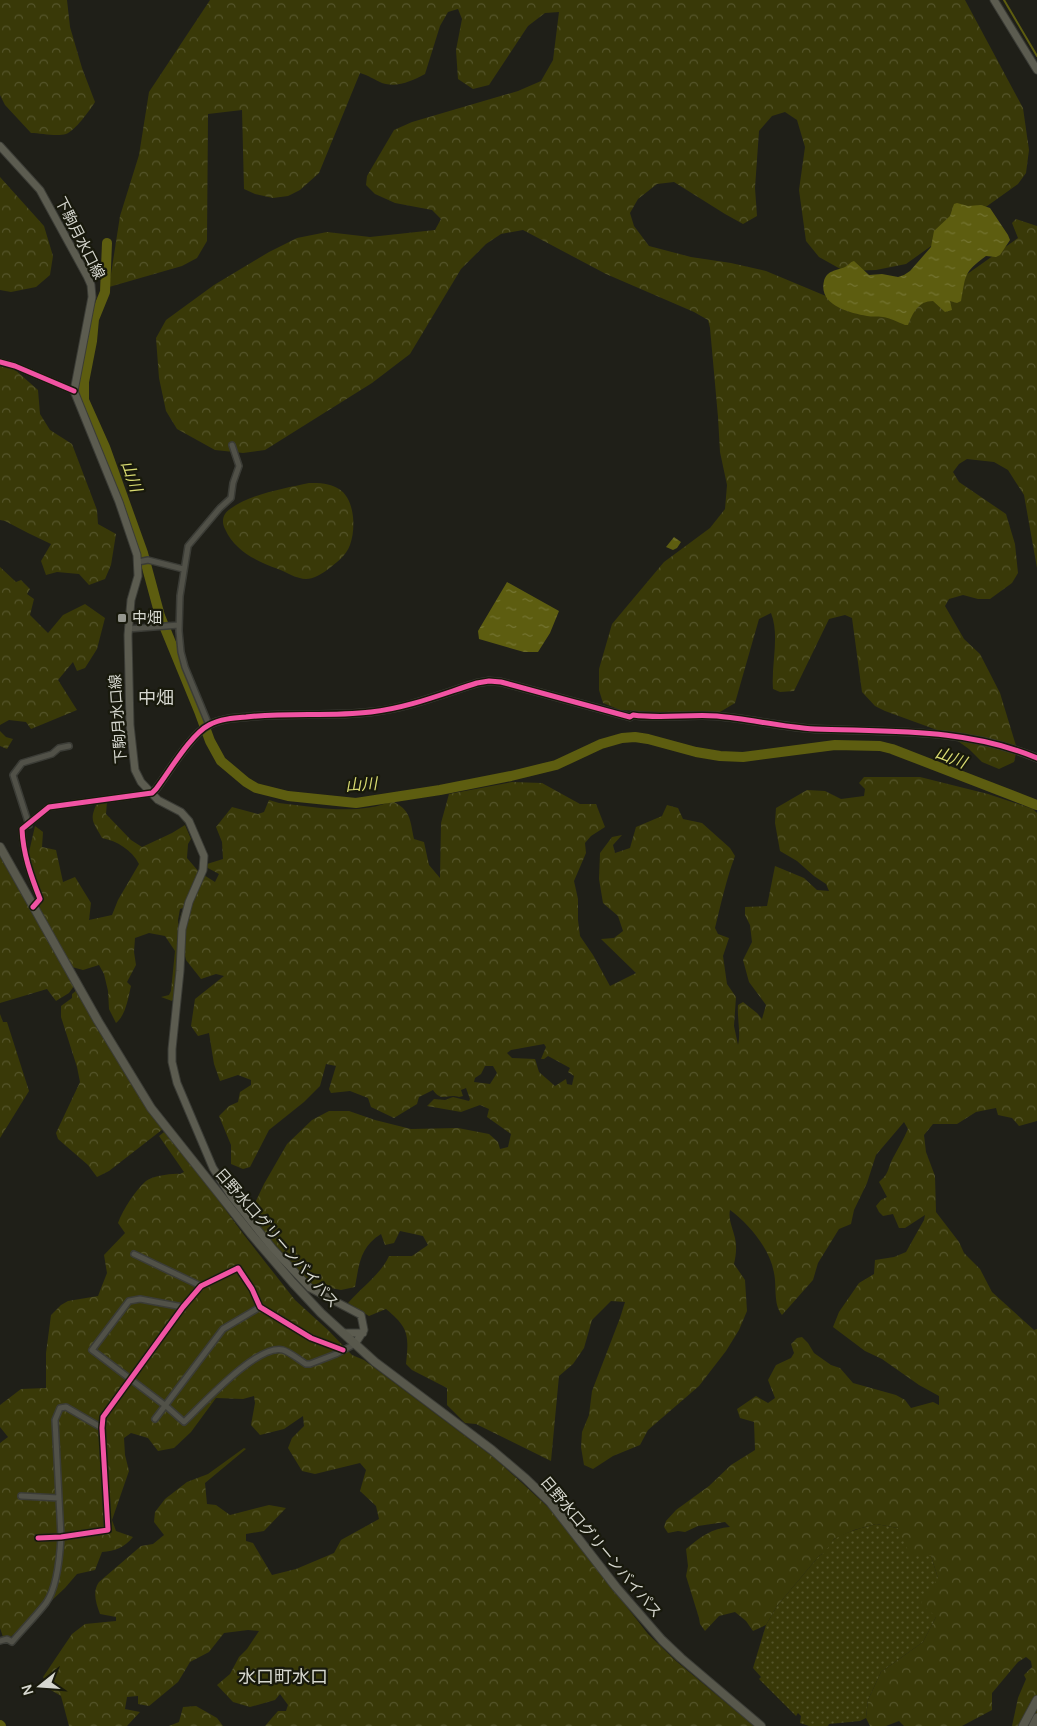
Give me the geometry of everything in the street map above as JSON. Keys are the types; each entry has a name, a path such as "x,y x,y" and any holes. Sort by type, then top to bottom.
{"highway":[{"name":"日野水口グリーンバイパス","path":"0,847 122,1062 151,1108 275,1262 321,1313 375,1362 492,1450 525,1478 550,1502 616,1587 662,1640 762,1726"},
{"path":"1023,1726 1037,1700"},
{"path":"1033,1726 1037,1718"}],"main road":[{"path":"994,0 1037,70"},
{"name":"下駒月水口線","path":"0,146 40,190 91,286 92,298 74,391 139,561 138,576 131,600 128,629 128,685 132,754 135,770 141,782 158,800 181,812 188,821 204,856 203,870 189,902 182,929 172,1049 172,1062 177,1083 213,1168 231,1196 273,1249 306,1284 322,1295 361,1315 364,1330 362,1333"},
{"path":"343,1333 362,1333"},
{"path":"355,1344 362,1333"}],"street":[{"path":"0,362 15,366 74,391"},
{"path":"208,725 181,652 179,625 180,596 188,546 220,508 231,498 233,483 239,466 232,446"},
{"path":"139,561 148,560 184,569"},
{"path":"128,629 179,625"},
{"path":"33,907 40,899 28,869 22,829 49,807 152,793 201,731 208,725 226,719 252,716 381,711 405,706 477,683 489,681 501,682 630,717 633,715 661,718 717,716 813,729 942,734 989,742 1037,758"},
{"path":"29,825 11,774 22,763 52,754 59,748 69,746"},
{"path":"134,1254 200,1286"},
{"path":"38,1538 61,1537 108,1530 103,1417 200,1286 238,1268 252,1289 260,1307 311,1338 343,1350"},
{"path":"183,1307 140,1298 129,1301 92,1350 166,1406 184,1422 247,1363 262,1353 272,1350 283,1350 306,1364 336,1354 355,1344"},
{"path":"155,1419 223,1329 260,1307"},
{"path":"0,1641 7,1639 12,1642 47,1601 56,1574 61,1537 56,1420 60,1408 66,1407 102,1428"},
{"path":"21,1496 59,1498"}],"green space":[{"path":"0,0 67,0 70,27 82,68 95,102 78,125 70,132 62,135 31,133 5,105 0,95"},
{"path":"210,0 965,0 1023,108 1029,150 1026,173 1018,184 906,264 876,270 844,271 819,257 806,241 799,190 805,147 797,120 785,112 772,116 759,131 755,188 757,216 743,224 674,182 657,184 638,199 630,213 634,226 649,246 691,257 766,271 869,314 935,297 1018,238 1012,223 1016,219 1037,226 1037,568 1024,495 1008,470 994,462 967,459 959,464 953,472 959,482 1006,514 1015,544 1018,573 1012,583 990,599 978,599 963,595 949,599 945,606 964,639 980,654 1000,693 1017,749 1014,762 999,769 982,762 969,749 948,734 875,706 862,692 852,618 845,615 829,619 794,691 780,692 773,689 775,631 771,613 759,619 735,703 715,715 620,710 603,703 599,690 599,669 612,624 664,562 710,528 725,509 727,485 720,452 710,328 708,320 694,312 606,274 523,230 501,234 486,244 461,269 410,354 372,383 265,450 243,453 215,450 177,429 166,411 159,378 156,338 166,320 214,285 269,252 297,238 327,232 370,237 435,230 441,219 432,210 395,203 375,194 366,185 367,176 394,130 412,122 518,91 541,81 553,60 559,12 545,13 528,26 489,85 473,89 458,79 456,50 462,19 458,9 448,12 440,26 425,74 410,81 393,85 382,83 360,73 319,173 300,190 288,196 273,198 255,194 244,189 242,110 208,114 207,241 197,258 182,266 109,287 120,216 139,155 149,92"},
{"path":"0,177 44,226 53,256 50,275 36,287 11,292 0,290"},
{"path":"0,365 13,368 38,390 40,414 50,430 72,444 97,510 98,524 116,534 111,565 105,579 89,585 79,574 57,572 46,575 41,561 51,544 0,520"},
{"path":"309,483 328,484 339,489 348,500 353,515 353,531 350,545 346,553 325,572 309,579 295,577 254,559 240,549 229,537 223,520 224,515 230,509 248,499 279,489"},
{"path":"0,567 16,582 21,580 30,589 27,594 34,599 30,615 48,633 63,615 85,604 105,618 97,649 85,668 77,671 73,662 58,680 77,710 31,729 26,722 9,720 0,725"},
{"path":"0,731 6,737 13,739 7,749 0,746"},
{"path":"864,777 920,777 988,794 1033,809 1037,813 1037,1121 1019,1126 1012,1118 998,1115 996,1108 976,1112 957,1124 933,1124 924,1135 926,1152 935,1176 936,1212 959,1242 964,1253 980,1269 992,1292 1034,1330 1037,1329 1037,1726 1012,1726 1018,1698 1026,1679 1024,1675 1032,1667 1031,1661 1026,1657 1018,1662 992,1693 992,1710 962,1726 904,1726 899,1721 886,1726 870,1726 866,1718 868,1700 881,1672 923,1642 936,1617 921,1603 938,1578 931,1556 910,1555 898,1528 876,1524 854,1530 834,1539 825,1552 819,1556 777,1606 766,1625 753,1631 746,1621 735,1612 719,1616 705,1631 700,1624 686,1576 688,1566 686,1549 706,1534 730,1527 725,1522 698,1526 685,1532 668,1533 664,1527 666,1521 676,1510 709,1486 731,1465 755,1450 754,1422 740,1418 737,1409 756,1396 768,1403 775,1398 768,1380 776,1365 791,1358 794,1353 791,1344 797,1338 802,1337 814,1353 831,1365 840,1368 853,1383 896,1395 905,1400 911,1408 933,1402 939,1405 939,1396 919,1385 882,1359 865,1351 833,1327 839,1312 859,1283 874,1274 875,1260 894,1257 906,1252 924,1220 925,1215 905,1228 899,1228 893,1214 883,1216 876,1206 887,1197 879,1182 887,1173 908,1129 904,1122 876,1155 867,1183 854,1210 851,1224 839,1229 818,1263 813,1280 782,1315 777,1306 775,1278 768,1255 758,1238 730,1210 730,1220 736,1245 734,1264 745,1280 747,1311 739,1330 726,1351 699,1386 648,1430 640,1445 613,1456 593,1469 584,1465 581,1447 582,1432 589,1415 592,1391 625,1302 611,1301 592,1320 584,1348 573,1364 559,1376 551,1461 476,1424 465,1423 447,1405 447,1388 412,1370 406,1364 406,1333 394,1316 386,1309 369,1316 348,1303 376,1275 389,1256 412,1256 428,1245 423,1236 400,1231 394,1243 385,1245 381,1234 369,1245 362,1257 355,1287 341,1290 311,1284 259,1227 255,1203 287,1144 312,1120 329,1111 349,1111 411,1129 458,1128 489,1134 498,1142 500,1149 508,1147 511,1134 487,1117 489,1109 480,1105 461,1112 427,1106 434,1099 445,1100 453,1097 469,1101 466,1088 461,1090 463,1096 459,1097 451,1096 442,1097 433,1090 419,1097 417,1104 394,1118 371,1107 368,1098 350,1091 331,1093 329,1089 336,1066 326,1064 320,1086 304,1102 269,1130 250,1167 243,1169 231,1164 231,1145 219,1116 229,1106 238,1102 240,1092 251,1085 251,1080 238,1075 220,1081 214,1064 209,1033 198,1036 191,1026 195,999 224,976 216,974 201,979 186,960 180,918 183,908 180,909 178,920 179,931 174,998 172,1001 161,997 169,995 171,991 175,951 165,936 149,933 135,938 134,952 136,965 127,982 131,986 126,1006 122,1016 116,1023 109,1009 108,991 104,974 99,965 83,970 72,967 41,918 37,890 27,861 35,826 43,832 42,847 56,850 63,882 75,877 91,903 89,920 112,915 118,900 139,864 124,847 102,838 93,821 93,814 97,803 107,802 106,814 131,840 142,847 185,825 191,839 188,844 187,858 199,872 215,882 219,874 206,867 207,864 223,859 222,842 216,827 232,807 258,814 264,812 269,800 279,803 336,809 379,806 392,801 403,808 409,816 414,839 424,842 429,865 440,878 441,823 449,794 512,782 542,783 580,804 596,804 605,827 591,836 585,843 586,853 574,881 578,899 580,936 610,986 636,973 601,939 614,938 623,931 618,916 603,903 599,879 600,853 612,837 622,835 613,845 615,853 630,848 636,827 662,816 667,805 678,808 683,819 702,823 730,848 735,856 715,928 718,934 729,938 723,956 727,984 736,997 734,1026 738,1045 738,1005 743,1002 762,1019 766,1005 749,982 743,960 752,942 750,925 745,915 745,907 767,906 775,866 804,878 817,890 829,891 826,884 797,861 780,851 775,823 776,808 807,790 825,791 841,799 864,796 865,789 859,783","holes":["544,1044 546,1047 541,1059 548,1056 570,1068 568,1072 574,1076 572,1085 567,1084 566,1079 555,1086 539,1072 535,1059 512,1058 507,1053 511,1050","485,1066 493,1066 497,1073 490,1084 474,1082"]},
{"path":"0,857 74,986 69,993 56,1001 47,989 0,1003"},
{"path":"77,990 134,1087 163,1129 109,1171 97,1177 88,1165 58,1139 56,1133 80,1082 61,1017 61,1006 72,998 72,994"},
{"path":"0,1014 3,1022 7,1022 29,1091 0,1138"},
{"path":"164,1132 194,1167 295,1300 352,1355 364,1360 493,1457 521,1482 551,1510 648,1634 676,1661 754,1726 265,1726 278,1711 286,1711 288,1705 280,1694 275,1700 250,1707 233,1702 217,1685 230,1674 239,1657 259,1631 248,1630 224,1633 209,1652 190,1662 178,1682 149,1706 138,1704 138,1696 127,1697 125,1709 140,1712 127,1726 69,1726 61,1696 49,1689 43,1677 72,1634 85,1624 116,1621 116,1617 100,1614 95,1598 99,1582 141,1546 153,1544 164,1535 154,1522 155,1512 165,1499 187,1482 208,1474 244,1448 246,1449 205,1483 207,1504 216,1505 230,1515 269,1505 286,1508 264,1531 246,1534 246,1541 253,1543 272,1575 296,1569 334,1553 341,1540 379,1519 376,1506 360,1491 366,1470 360,1463 315,1474 302,1471 288,1448 292,1438 304,1426 303,1416 284,1429 260,1435 251,1425 255,1403 254,1396 243,1399 216,1398 191,1432 174,1448 158,1451 148,1438 131,1433 124,1438 125,1455 129,1471 112,1520 116,1531 133,1537 119,1548 102,1552 95,1570 77,1574 65,1588 18,1632 10,1637 3,1637 0,1628 0,1443 8,1437 0,1427 0,1405 21,1389 46,1388 46,1353 51,1315 68,1301 98,1296 107,1273 104,1255 125,1233 118,1223 126,1206 142,1185 153,1178 184,1172 159,1136"},
{"path":"876,1524 898,1528 931,1556 938,1578 936,1617 923,1642 881,1672 868,1700 866,1718 860,1721 829,1724 828,1726 809,1726 800,1723 801,1716 798,1713 796,1716 759,1679 761,1677 753,1668 766,1625 777,1606 834,1540 850,1532"},
{"path":"196,1706 217,1718 223,1726 169,1726 179,1722 183,1707"}],"water":[{"path":"954,204 968,206 981,205 990,208 1010,240 1000,255 996,257 986,256 969,271 965,280 961,301 957,303 950,301 952,310 945,312 933,301 923,303 917,308 908,325 905,325 886,318 852,313 830,302 823,289 825,277 832,271 845,267 851,262 854,261 869,275 882,274 898,277 910,271 931,247 934,231 950,216"},
{"path":"674,537 681,542 673,550 666,547"},
{"path":"507,582 559,611 550,633 538,652 524,652 479,639 478,631"}],"waterway":[{"path":"1004,0 1037,56"},
{"name":"山川","path":"107,243 105,292 94,319 84,382 84,400 105,447 143,553 160,616 210,741 221,761 246,782 256,788 288,796 356,803 440,790 511,776 556,765 601,744 622,738 635,737 696,752 743,757 835,745 880,746 1037,805"}],"cycle path":[{"path":"0,362 15,366 74,391"},
{"path":"33,907 40,899 26,856 22,829 49,807 152,793 195,736 209,725 231,718 340,714 385,710 489,681 501,682 630,717 633,715 654,717 717,716 815,729 928,733 983,741 1037,758"},
{"path":"38,1538 61,1537 108,1530 103,1417 183,1307 201,1286 238,1268 252,1289 260,1307 311,1338 343,1350"}],"place":[{"name":"中畑","path":"122,618"}],"district":[{"name":"中畑","path":"156,698"},
{"name":"水口町水口","path":"283,1677"}]}
